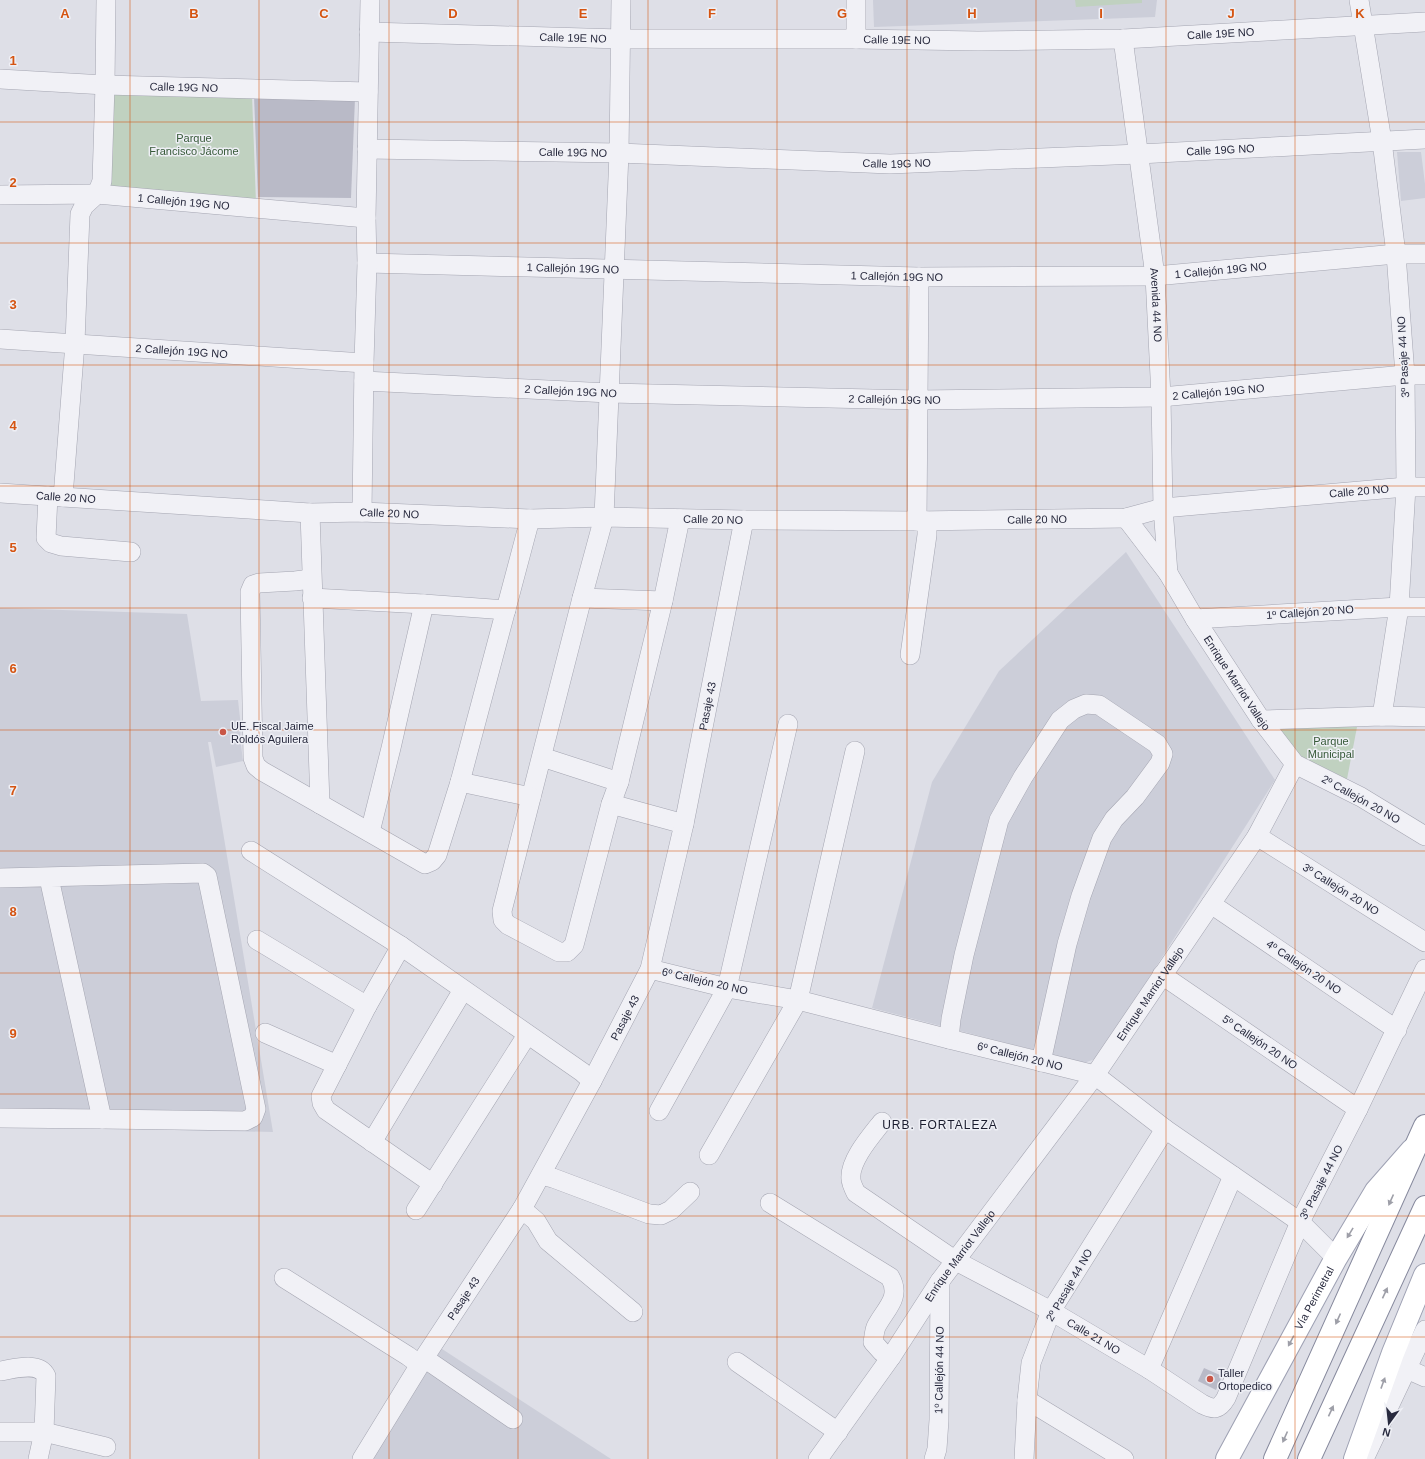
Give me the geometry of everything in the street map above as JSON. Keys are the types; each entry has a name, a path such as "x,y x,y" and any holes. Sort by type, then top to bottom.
{"main road":[{"name":"Vía Perimetral","path":"1275,1459 1425,1126"},
{"name":"Vía Perimetral","path":"1227,1459 1336,1258 1376,1191 1416,1146"},
{"path":"1309,1459 1425,1207"},
{"path":"1355,1459 1393,1353 1425,1275"}],"street":[{"path":"106,0 102,182 97,194 84,206 80,214 76,343 55,496 46,538 51,543 61,546 130,552"},
{"path":"362,512 370,0"},
{"path":"621,0 619,153 604,517 502,911 503,920 508,925 558,952 567,952 574,945 611,804 619,782 663,601 680,519"},
{"path":"856,0 856,39"},
{"name":"3º Pasaje 44 NO","path":"1359,0 1382,141 1396,254 1405,375 1406,487 1399,607 1382,716"},
{"name":"Calle 19E NO","path":"369,32 621,39 856,39 978,41 1122,39 1425,22"},
{"name":"Avenida 44 NO","path":"1122,39 1155,276 1161,397 1163,508 1168,573"},
{"name":"Calle 19G NO","path":"0,79 105,85 368,92"},
{"name":"Calle 19G NO","path":"367,149 619,153 890,164 1139,154 1425,138"},
{"name":"1 Callejón 19G NO","path":"0,195 97,194 366,218"},
{"name":"1 Callejón 19G NO","path":"367,263 919,277 1155,276 1396,254 1425,254"},
{"path":"910,655 927,535 922,521 918,400 919,277"},
{"name":"2 Callejón 19G NO","path":"0,339 364,363"},
{"name":"2 Callejón 19G NO","path":"364,382 609,393 918,400 1161,397 1405,375 1425,375"},
{"name":"Calle 20 NO","path":"0,493 310,513 362,512 530,519 604,517 744,520 922,521 1126,518 1163,508 1406,487 1425,487"},
{"path":"310,513 311,579 320,804"},
{"name":"Enrique Marriot Vallejo","path":"818,1459 891,1357 940,1281 1095,1075 1257,836 1295,764 1261,720 1195,619 1168,573 1126,518"},
{"path":"311,579 295,582 259,583 254,585 250,592 253,758 256,766 262,771 425,864 432,861 437,855 460,782 530,519"},
{"name":"Pasaje 43","path":"362,1459 422,1361 522,1209 592,1081 650,969 684,824 744,520"},
{"path":"312,598 506,610"},
{"path":"582,598 663,601"},
{"path":"370,832 424,604"},
{"name":"1º Callejón 20 NO","path":"1195,619 1399,607 1425,607"},
{"path":"949,1039 964,955 999,820 1022,777 1060,720 1074,709 1086,704 1099,705 1157,744 1163,754 1160,763 1135,797 1114,819 1102,838 1080,896 1067,944 1042,1062"},
{"path":"1261,720 1382,716 1425,717"},
{"path":"659,1111 727,988 788,724"},
{"path":"710,1155 798,1000 855,751"},
{"path":"542,757 619,782"},
{"name":"2º Callejón 20 NO","path":"1295,764 1361,797 1425,836"},
{"path":"460,782 532,797"},
{"path":"611,804 684,824"},
{"name":"3º Callejón 20 NO","path":"1257,836 1425,942"},
{"path":"251,851 401,946 582,1072 592,1081"},
{"path":"0,878 49,878 203,873 207,876 256,1109 254,1117 245,1122 0,1118"},
{"path":"49,878 102,1119"},
{"name":"4º Callejón 20 NO","path":"1211,904 1397,1030"},
{"path":"257,940 367,1006"},
{"path":"401,946 367,1006 337,1065 322,1096 322,1103 326,1110 433,1184"},
{"name":"6º Callejón 20 NO","path":"650,969 727,988 798,1000 1095,1075 1165,1129 1300,1222 1336,1258"},
{"name":"3º Pasaje 44 NO","path":"1226,1398 1300,1222 1358,1109 1425,969"},
{"name":"5º Callejón 20 NO","path":"1162,975 1358,1109"},
{"path":"372,1142 464,990"},
{"path":"265,1033 337,1065"},
{"path":"416,1210 527,1035"},
{"name":"Calle 21 NO","path":"882,1122 867,1142 851,1168 851,1180 856,1193 956,1261 1051,1310 1149,1368 1210,1409 1218,1408 1226,1398"},
{"name":"2º Pasaje 44 NO","path":"1024,1459 1027,1400 1031,1363 1051,1310 1165,1129"},
{"path":"541,1176 553,1178 649,1214 661,1215 671,1210 690,1192"},
{"path":"1149,1368 1233,1176"},
{"path":"770,1203 890,1277 894,1284 894,1296 875,1328 873,1342 882,1352 891,1357"},
{"path":"522,1209 536,1221 548,1241 633,1312"},
{"path":"284,1278 408,1356 422,1361 512,1419"},
{"name":"1º Callejón 44 NO","path":"934,1459 937,1449 939,1420 940,1281"},
{"path":"1364,1459 1414,1365 1425,1330"},
{"path":"737,1362 838,1432"},
{"path":"1414,1365 1425,1377"},
{"path":"0,1371 35,1367 44,1371 46,1376 44,1432 38,1459"},
{"path":"1027,1400 1118,1457"},
{"path":"0,1432 44,1432 106,1447"}],"shaded area":[{"path":"873,0 1157,0 1155,17 874,27"},
{"path":"1397,152 1421,152 1425,184 1425,198 1401,201"},
{"path":"1126,552 1275,780 1101,1053 1095,1059 1084,1063 872,1008 932,782 999,671"},
{"path":"0,608 187,614 201,701 238,700 243,761 216,767 211,742 208,742 273,1132 0,1126"},
{"path":"439,1347 611,1459 372,1459"}],"green space":[{"path":"1075,0 1142,0 1142,3 1076,7"},
{"name":"Parque Francisco Jácome","path":"111,90 252,95 256,203 106,191"},
{"name":"Parque Municipal","path":"1279,725 1357,727 1347,779 1290,751 1280,739"}],"building":[{"path":"254,96 355,98 351,198 258,197"},
{"name":"Taller Ortopedico","path":"1204,1368 1222,1376 1216,1390 1198,1381"}],"place":[{"name":"UE. Fiscal Jaime Roldós Aguilera","path":"223,732"},
{"name":"Taller Ortopedico","path":"1210,1379"}],"district":[{"name":"URB. FORTALEZA","path":"940,1125"}]}
